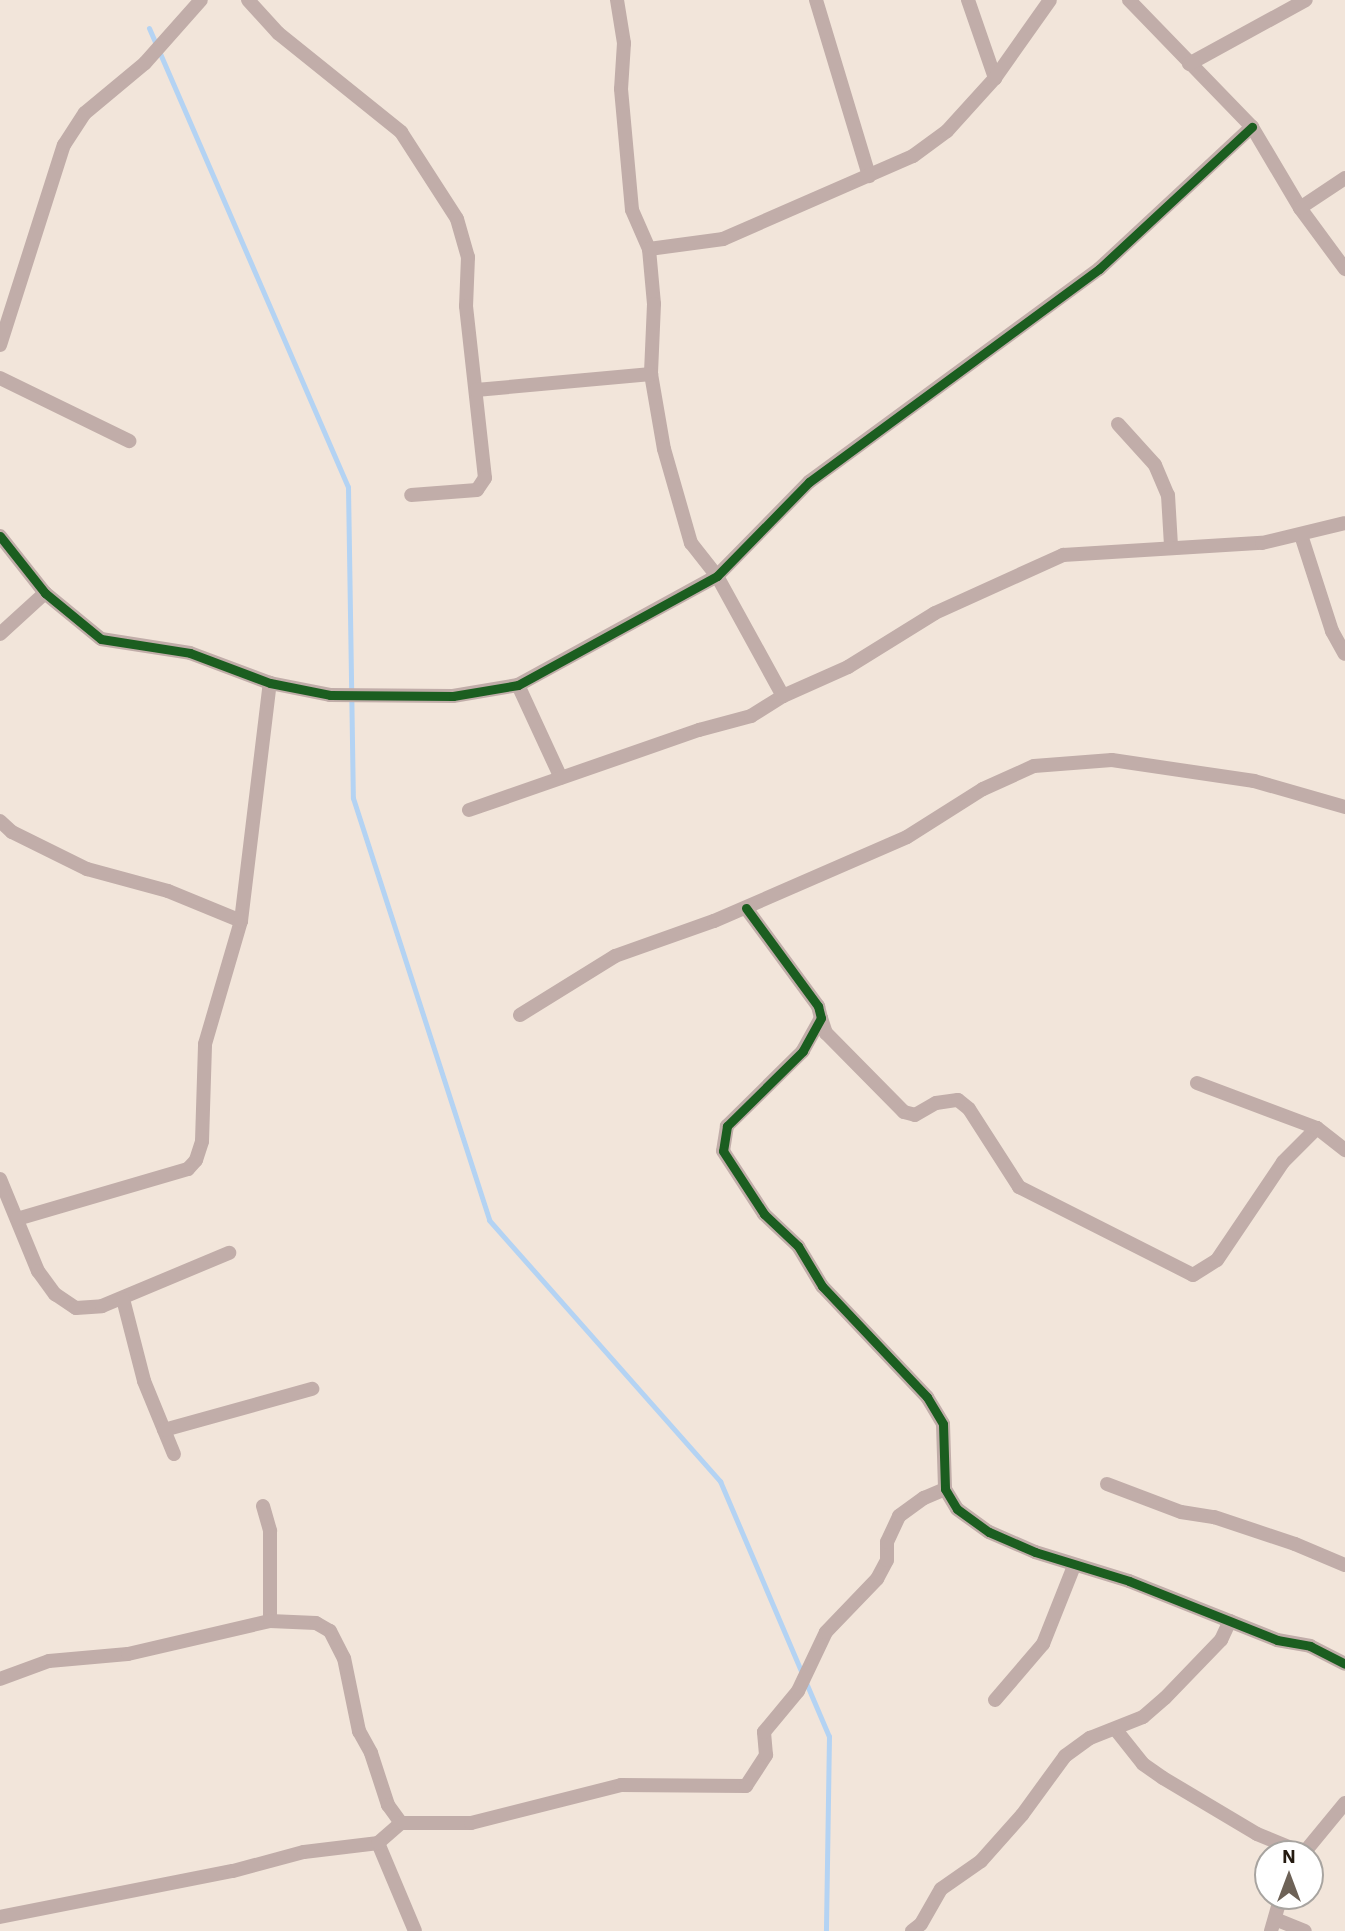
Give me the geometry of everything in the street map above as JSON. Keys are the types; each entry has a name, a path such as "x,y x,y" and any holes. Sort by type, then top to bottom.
{"street":[{"path":"0,345 65,145 85,113 145,63 201,0"},
{"path":"248,0 278,33 401,132 457,219 468,257 466,306 483,485 411,495"},
{"path":"617,0 624,43 621,89 632,210 649,249 654,304 651,374 683,521 691,542 717,576 730,607 783,696"},
{"path":"816,0 869,176"},
{"path":"968,0 995,78"},
{"path":"649,249 723,239 913,156 947,131 995,78 1050,0"},
{"path":"1129,0 1252,127 1300,208 1345,269"},
{"path":"1189,64 1306,0"},
{"path":"0,536 45,593 101,639 190,653 270,683 330,695 453,696 518,685 717,576 809,482 1099,269 1252,127"},
{"path":"1300,208 1345,178"},
{"path":"476,390 651,374"},
{"path":"0,378 129,440"},
{"path":"1118,424 1155,465 1168,495 1171,546"},
{"path":"468,810 751,716 783,696 848,667 989,585 1063,555 1171,546 1262,543 1345,523"},
{"path":"1301,535 1332,631 1345,654"},
{"path":"0,634 45,593"},
{"path":"17,1219 188,1169 196,1160 202,1141 205,1044 241,922 270,683"},
{"path":"518,685 561,778"},
{"path":"520,1015 615,956 746,908 907,837 983,789 1034,766 1112,760 1254,781 1345,807"},
{"path":"0,821 12,832 87,869 168,891 241,922"},
{"path":"746,908 818,1006 826,1032 904,1112 915,1115 936,1102 958,1100 969,1108 1019,1187 1194,1275 1217,1260 1283,1162 1317,1128"},
{"path":"821,1018 803,1051 727,1126 723,1151 764,1214 797,1247 822,1286 927,1397 943,1424 945,1489 957,1509 989,1532 1074,1566 1129,1581 1277,1640 1310,1646 1345,1664"},
{"path":"1197,1083 1317,1128 1345,1150"},
{"path":"0,1179 38,1271 55,1294 76,1308 102,1306 229,1253"},
{"path":"123,1298 144,1381 174,1454"},
{"path":"164,1430 312,1389"},
{"path":"1107,1483 1181,1512 1214,1517 1295,1544 1345,1565"},
{"path":"0,1917 233,1871 304,1852 378,1843 401,1823 471,1823 621,1785 746,1786 766,1755 764,1732 797,1691 826,1632 877,1579 887,1560 887,1542 899,1516 924,1498 945,1489"},
{"path":"263,1506 270,1531 270,1621"},
{"path":"995,1700 1044,1644 1074,1566"},
{"path":"0,1679 49,1661 128,1654 270,1621 304,1621 330,1631 344,1658 359,1731 371,1753 388,1805 401,1823"},
{"path":"912,1931 921,1924 941,1889 981,1861 1015,1823 1065,1756 1090,1738 1116,1730 1143,1717 1190,1676 1221,1640 1230,1621"},
{"path":"1116,1730 1143,1764 1271,1840"},
{"path":"1315,1840 1345,1804"},
{"path":"378,1843 415,1931"},
{"path":"1273,1925 1306,1931"}],"waterway":[{"path":"149,28 348,487 353,798 489,1220 720,1481 829,1736 826,1931"}],"cycle path":[{"path":"0,536 45,593 101,639 190,653 270,683 330,695 453,696 518,685 717,576 809,482 1099,269 1252,127"},
{"path":"746,908 818,1006 821,1018 803,1051 727,1126 723,1151 764,1214 798,1246 822,1286 927,1397 943,1424 945,1489 957,1509 989,1532 1035,1552 1129,1581 1277,1640 1310,1646 1345,1664"}]}
